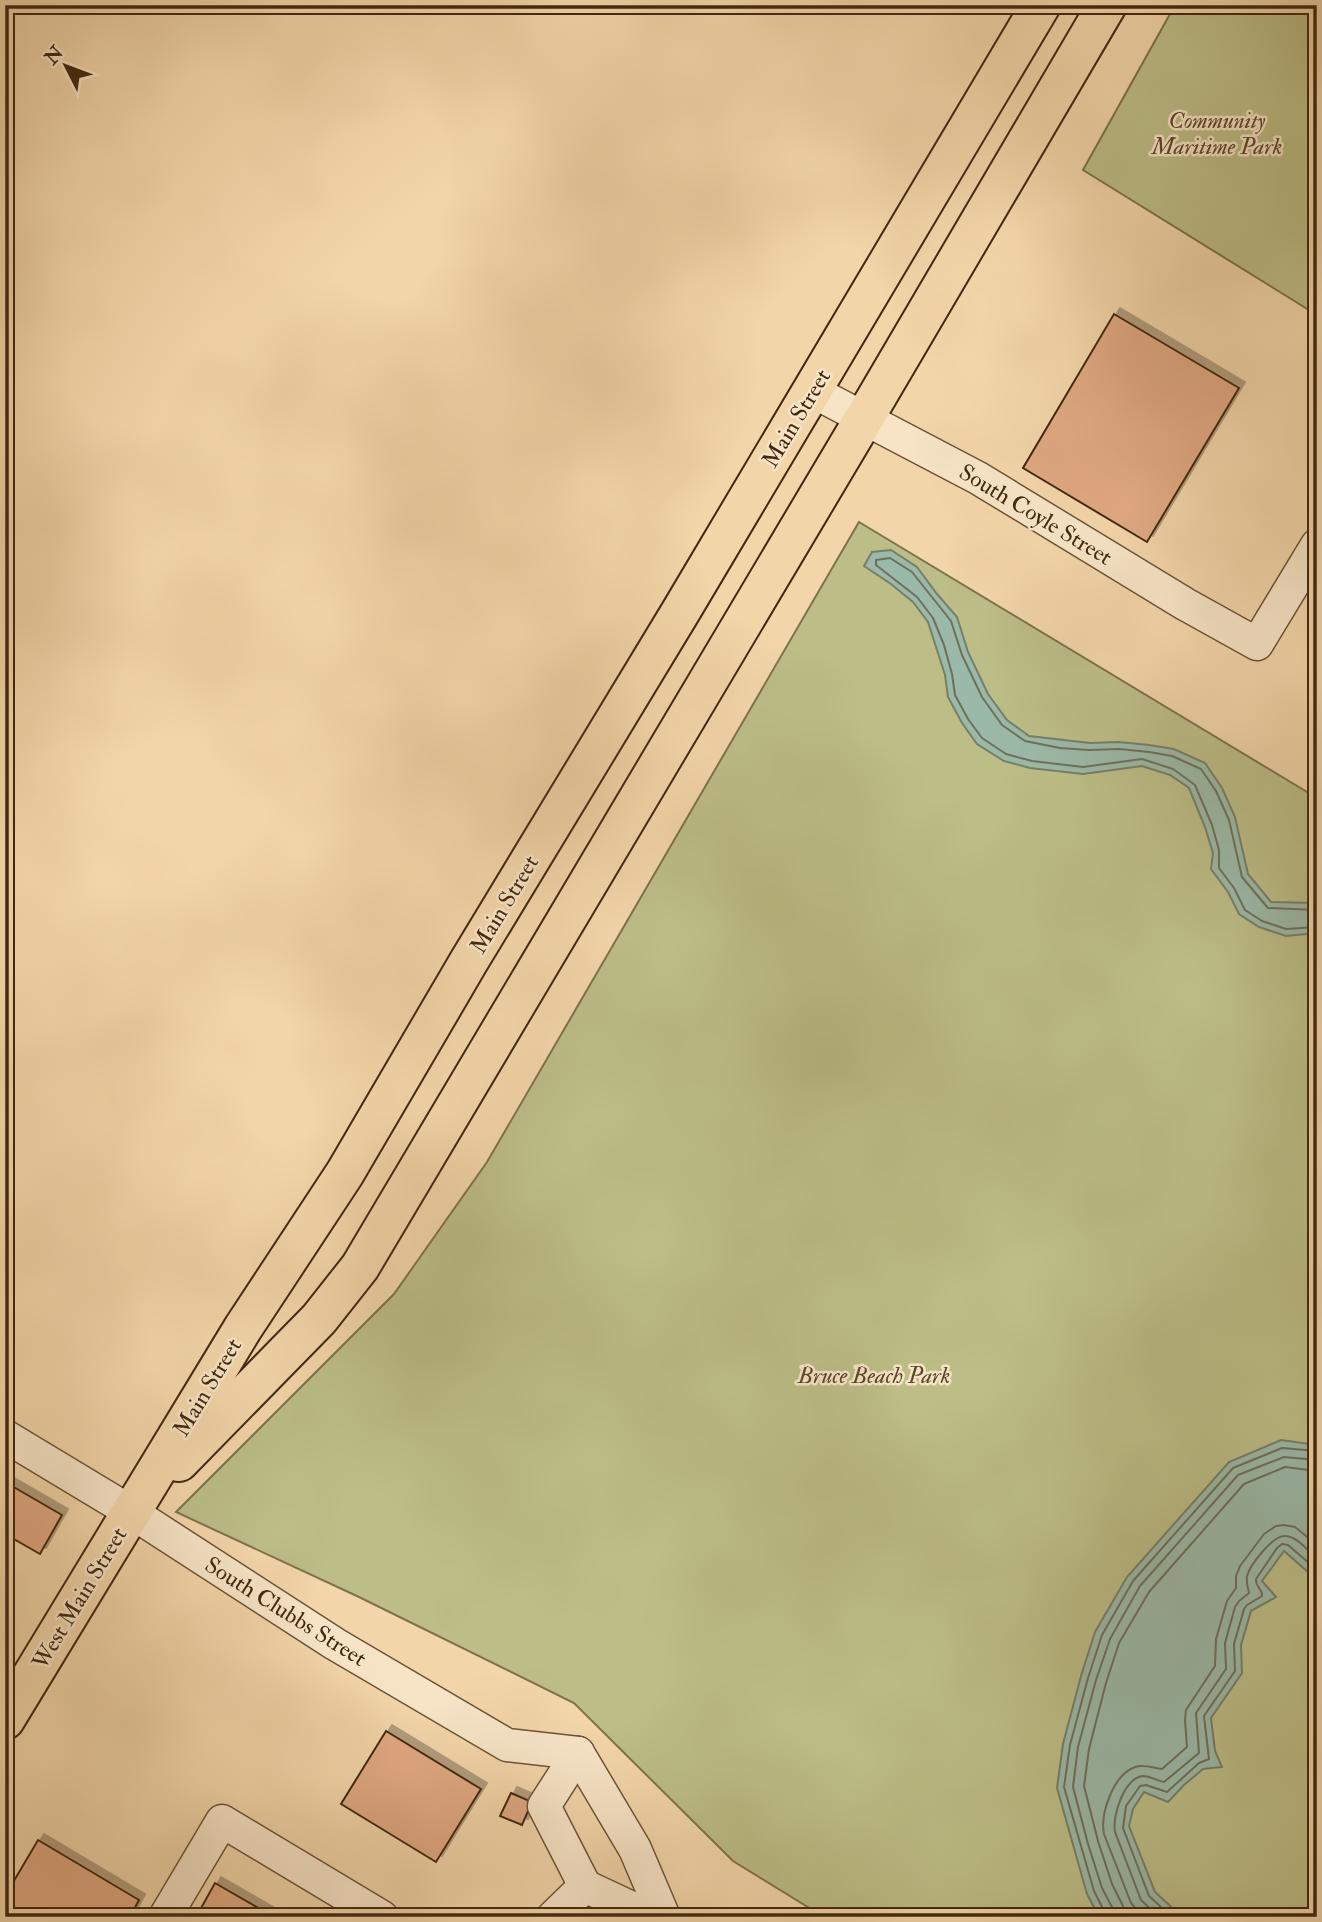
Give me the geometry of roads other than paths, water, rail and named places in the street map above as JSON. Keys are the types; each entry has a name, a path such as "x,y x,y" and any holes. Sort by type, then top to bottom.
{"main road":[{"name":"Main Street","path":"131,1512 243,1328 345,1173 1041,5"},
{"name":"Main Street","path":"131,1512 318,1319 360,1267 1107,5"},
{"name":"West Main Street","path":"5,1720 131,1512"}],"street":[{"name":"South Coyle Street","path":"812,391 978,478 1185,604 1257,644 1317,545"},
{"name":"South Clubbs Street","path":"5,1436 131,1512 335,1644 507,1745 578,1753"},
{"path":"651,1917 585,1886 544,1807 578,1753 635,1849 664,1917"},
{"path":"165,1917 222,1821 382,1917"},
{"path":"553,1917 585,1886"}],"water":[{"path":"891,550 917,567 957,617 968,652 988,694 1007,720 1029,736 1090,743 1149,745 1174,749 1205,763 1222,788 1235,817 1248,874 1271,902 1317,903 1317,933 1286,936 1259,927 1239,914 1228,892 1211,869 1213,853 1189,788 1170,775 1142,766 1083,774 1030,768 1004,761 977,744 948,697 945,675 928,622 913,602 864,566 872,552"},
{"path":"1281,1440 1317,1445 1317,1580 1284,1551 1262,1581 1276,1597 1251,1611 1241,1645 1242,1673 1211,1718 1215,1751 1222,1767 1203,1769 1168,1802 1144,1792 1133,1809 1129,1826 1155,1892 1179,1917 1099,1917 1087,1894 1057,1788 1063,1744 1095,1632 1127,1577 1229,1462"}],"railway":[{"path":"5,1790 8,1786"}],"park label":[{"name":"Community Maritime Park","path":"1217,133"},
{"name":"Bruce Beach Park","path":"874,1375"}]}
